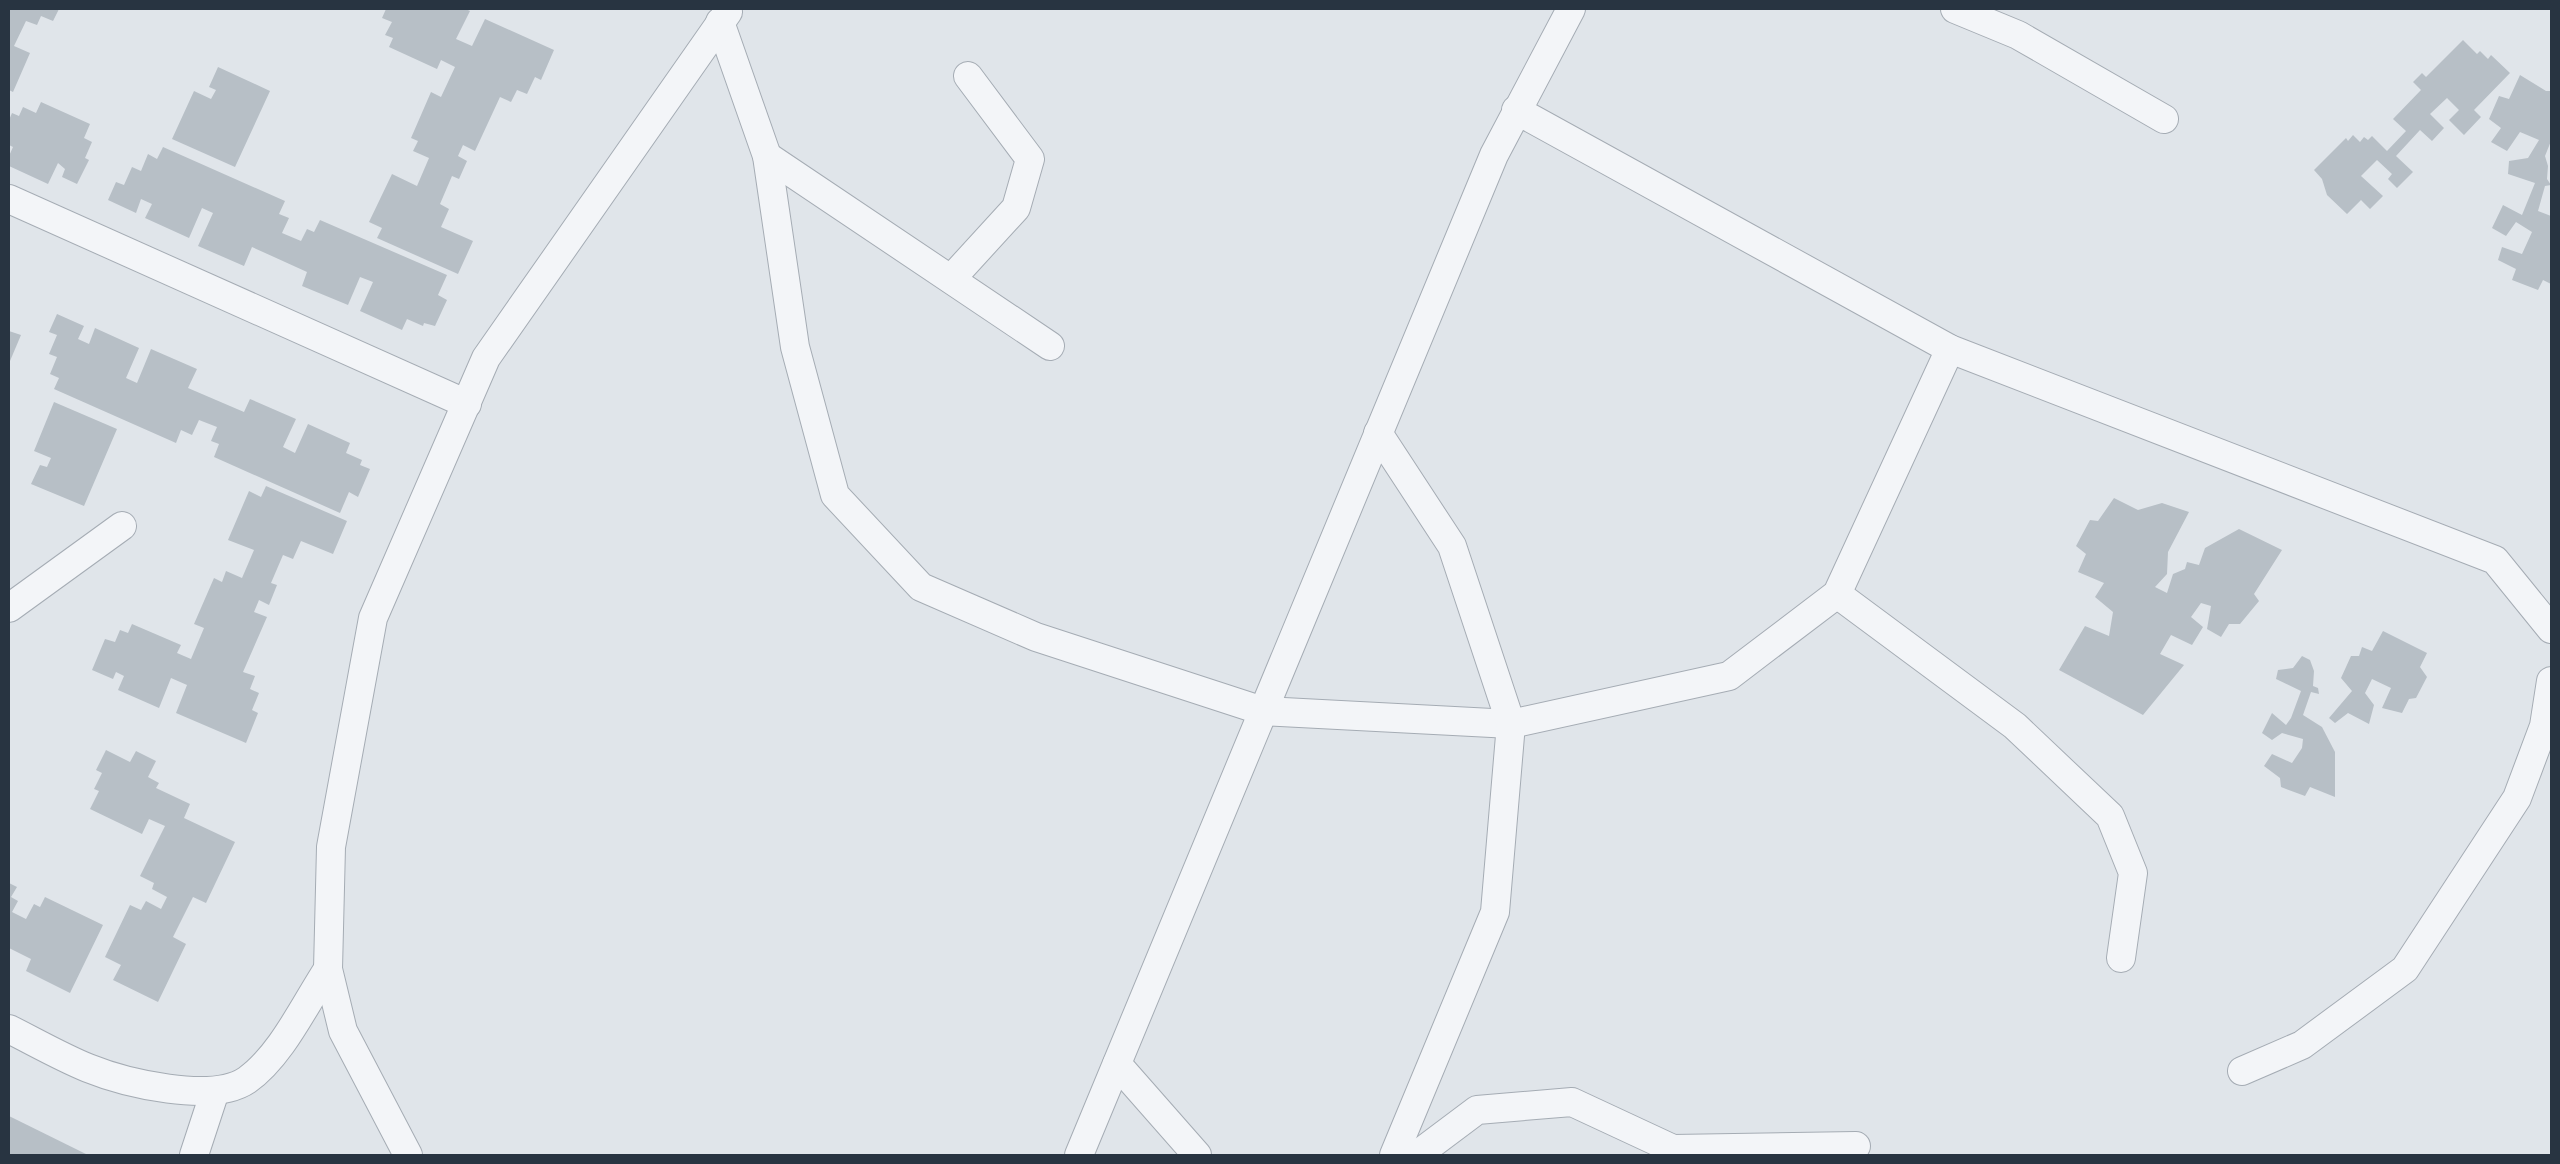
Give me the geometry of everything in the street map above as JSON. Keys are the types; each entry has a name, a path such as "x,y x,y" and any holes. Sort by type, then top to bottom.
{"street":[{"path":"1079,1155 1494,155 1516,110 1571,9"},
{"path":"1955,9 2018,36 2164,119"},
{"path":"726,15 767,156 795,347 835,495 921,587 1036,637 1263,711 1511,724 1729,676 1837,594 1950,349"},
{"path":"408,1155 343,1031 328,969 331,847 373,618 486,358 726,15"},
{"path":"951,279 1016,208 1030,159 968,76"},
{"path":"1516,110 1950,349 2495,560 2551,629"},
{"path":"767,156 1050,346"},
{"path":"9,199 467,404"},
{"path":"1378,433 1452,546 1511,724 1495,912 1394,1155"},
{"path":"9,608 122,526"},
{"path":"1837,594 2015,726 2110,816 2133,872 2121,958"},
{"path":"2242,1071 2302,1045 2405,969 2517,798 2544,726 2551,680"},
{"path":"9,1029 89,1068 160,1088 215,1091 246,1080 273,1055 328,969"},
{"path":"1117,1064 1197,1155"},
{"path":"194,1155 215,1091"},
{"path":"1417,1155 1477,1110 1572,1102 1673,1150 1856,1146"}],"building":[{"path":"9,9 59,9 53,21 41,16 37,25 26,21 14,46 30,53 13,92 9,90"},
{"path":"386,9 466,9 470,11 456,39 472,46 485,19 554,50 541,80 535,77 527,94 517,90 511,102 500,97 475,151 463,145 458,156 467,161 459,179 452,176 440,204 449,209 441,227 473,241 458,274 377,238 382,228 369,222 392,174 417,186 429,158 413,151 418,141 411,138 431,92 441,97 455,67 441,60 437,69 389,47 393,38 385,35 392,22 382,18"},
{"path":"2463,40 2477,54 2480,51 2488,59 2491,55 2510,73 2474,110 2481,117 2464,135 2449,120 2459,110 2447,98 2430,114 2444,128 2432,141 2420,130 2396,156 2413,172 2397,188 2388,179 2392,174 2377,160 2361,176 2383,196 2370,209 2361,200 2347,214 2327,195 2322,179 2314,170 2346,138 2348,141 2353,135 2360,142 2364,137 2368,140 2372,136 2387,151 2406,131 2393,119 2421,90 2413,82 2422,73 2426,77"},
{"path":"218,67 270,91 235,167 172,139 194,91 211,99 216,90 209,87"},
{"path":"2520,75 2546,91 2551,91 2551,141 2545,156 2548,166 2547,179 2551,185 2545,186 2538,211 2551,216 2551,284 2543,280 2538,290 2512,280 2516,269 2498,260 2502,247 2522,254 2532,232 2516,222 2506,236 2492,228 2503,205 2522,215 2535,183 2508,174 2509,161 2528,158 2539,140 2520,132 2507,151 2491,142 2501,128 2489,119 2499,96 2509,99"},
{"path":"41,102 90,124 84,138 92,142 85,158 89,160 77,184 62,177 65,169 58,163 48,184 9,166 9,156 13,147 9,145 9,120 12,113 19,116 23,107 36,113"},
{"path":"163,147 285,201 279,214 289,218 282,233 301,241 307,229 314,232 320,220 447,275 438,295 447,300 435,326 424,323 423,326 407,319 402,330 360,311 373,282 360,277 348,305 302,286 307,272 252,247 244,266 198,246 213,213 202,208 189,238 145,218 152,204 141,199 136,213 108,200 116,182 124,185 132,167 141,171 148,154 157,159"},
{"path":"57,314 84,326 78,339 89,344 95,328 139,348 126,378 137,383 151,349 197,369 188,388 244,412 250,399 296,419 283,447 295,453 308,424 350,443 346,453 362,460 360,465 370,469 358,497 349,492 340,513 214,457 219,444 211,441 217,427 199,420 192,435 181,430 176,443 54,389 59,378 50,374 57,357 49,354 57,335 49,332"},
{"path":"9,331 21,335 10,361 9,360"},
{"path":"54,402 117,429 84,506 31,484 40,465 47,467 51,458 34,451"},
{"path":"266,486 347,521 333,554 301,541 293,559 283,555 271,583 277,585 269,605 259,600 254,612 267,617 243,672 255,676 250,689 259,693 252,710 258,713 246,743 176,713 187,685 171,678 159,708 118,690 124,676 116,672 113,679 92,670 105,639 115,642 120,630 128,633 132,624 181,645 177,653 191,659 204,628 194,624 214,578 222,582 226,571 242,578 254,550 228,540 249,491 261,497"},
{"path":"2114,498 2138,510 2162,503 2189,512 2168,552 2167,574 2155,587 2167,593 2173,574 2185,569 2187,562 2199,565 2205,548 2239,529 2282,550 2254,594 2259,601 2240,624 2229,624 2221,637 2207,629 2211,606 2201,603 2191,617 2203,627 2192,645 2171,635 2160,654 2184,665 2143,715 2059,670 2085,626 2109,636 2113,612 2095,597 2104,583 2078,572 2086,554 2076,546 2090,520 2098,521"},
{"path":"2383,631 2427,653 2420,667 2427,677 2416,698 2409,699 2402,713 2382,708 2391,688 2372,679 2365,693 2374,705 2369,724 2348,713 2335,723 2329,718 2352,691 2341,678 2351,656 2359,656 2362,647 2372,651"},
{"path":"2302,656 2310,660 2314,671 2313,686 2318,688 2319,694 2311,692 2303,715 2322,727 2335,752 2335,797 2310,787 2305,796 2281,787 2280,778 2264,766 2272,754 2292,763 2302,748 2303,739 2282,733 2272,740 2262,733 2272,713 2286,725 2291,718 2301,691 2276,679 2278,670 2293,668"},
{"path":"106,750 130,762 136,751 156,761 148,777 159,783 156,788 190,804 184,818 235,842 206,903 193,897 173,937 186,944 158,1002 113,980 121,965 105,957 130,905 141,910 146,901 161,909 167,897 152,889 154,883 140,876 165,826 149,819 142,834 90,809 99,791 94,789 102,773 96,770"},
{"path":"9,883 17,887 11,897 18,901 12,912 26,919 34,904 40,907 45,897 103,925 70,993 26,971 31,959 9,948"},
{"path":"9,1116 88,1155 9,1155"}]}
